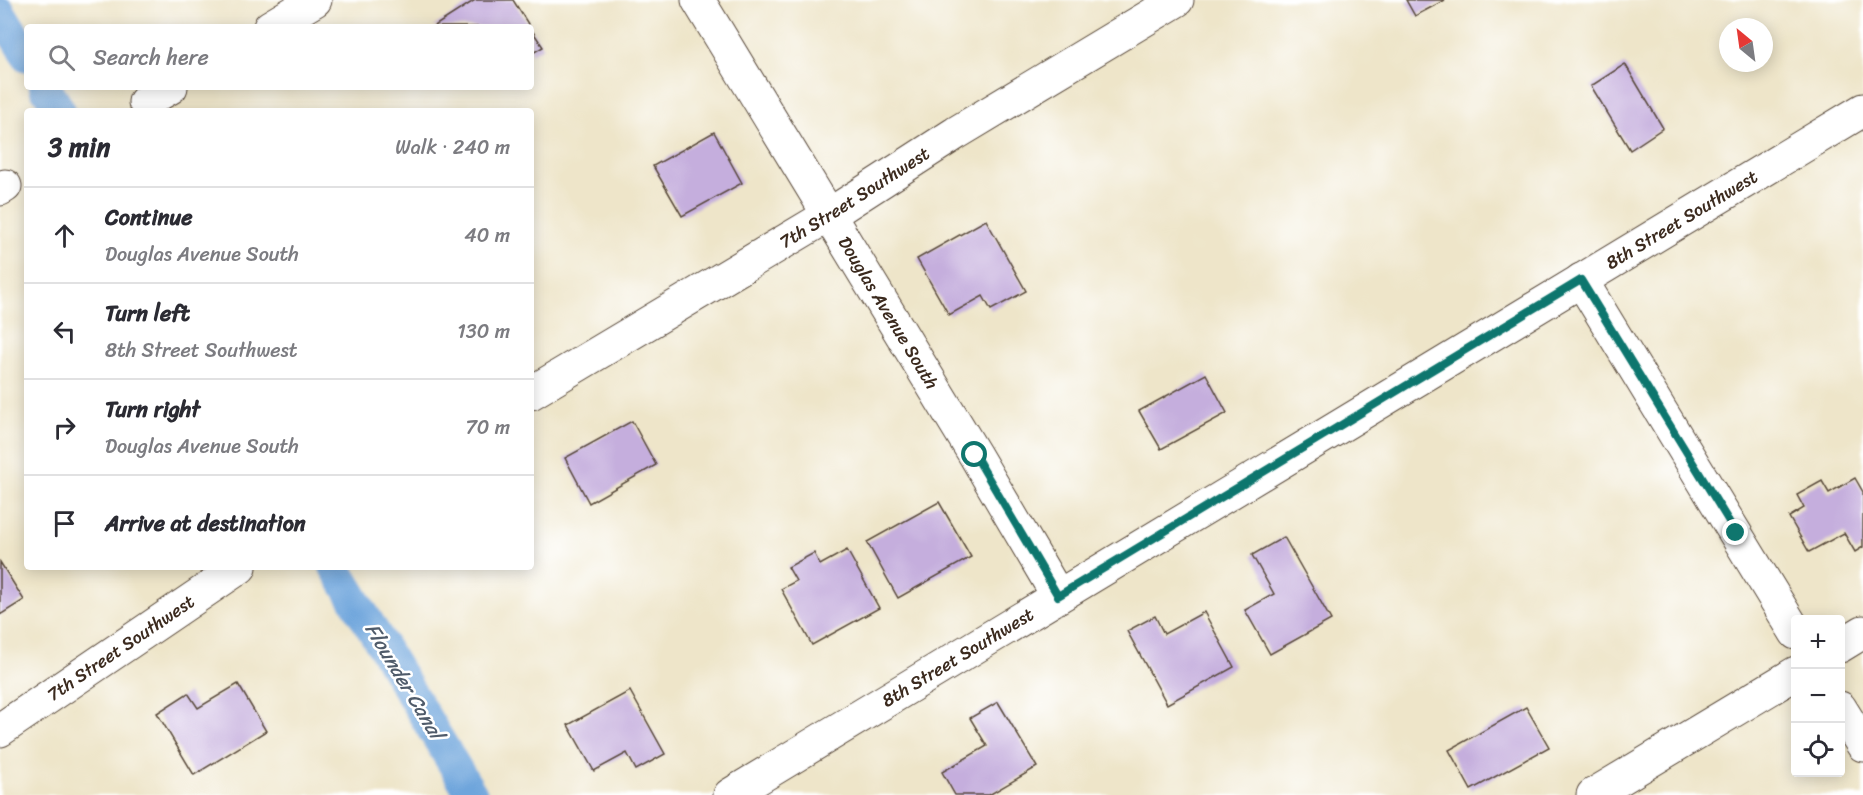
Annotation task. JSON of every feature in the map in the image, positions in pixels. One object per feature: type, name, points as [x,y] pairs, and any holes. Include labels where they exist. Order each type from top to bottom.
[{"type":"street","points":[[275,24],[315,0]]},
{"type":"street","name":"Douglas Avenue South","points":[[698,0],[975,455],[1058,596]]},
{"type":"street","name":"7th Street Southwest","points":[[534,391],[829,215],[956,133],[1177,0]]},
{"type":"street","name":"8th Street Southwest","points":[[730,795],[1863,110]]},
{"type":"street","points":[[1581,280],[1791,625]]},
{"type":"street","name":"7th Street Southwest","points":[[0,730],[236,570]]},
{"type":"street","points":[[1845,643],[1863,632]]},
{"type":"street","points":[[1593,795],[1791,676]]},
{"type":"street","points":[[1845,716],[1863,745]]},
{"type":"building","points":[[475,0],[513,0],[528,24],[438,24]]},
{"type":"building","points":[[1406,0],[1445,0],[1415,16]]},
{"type":"building","points":[[534,34],[543,47],[534,52]]},
{"type":"building","points":[[1625,64],[1663,128],[1630,150],[1591,86]]},
{"type":"building","points":[[714,132],[742,183],[682,216],[653,166]]},
{"type":"building","points":[[986,220],[1026,291],[991,310],[983,296],[949,315],[917,259]]},
{"type":"building","points":[[1206,374],[1227,413],[1161,449],[1139,411]]},
{"type":"building","points":[[632,421],[656,465],[589,503],[565,458]]},
{"type":"building","points":[[1855,478],[1863,492],[1863,547],[1855,552],[1844,533],[1809,552],[1789,517],[1804,508],[1797,495],[1822,481],[1829,493]]},
{"type":"building","points":[[939,502],[971,557],[898,598],[867,542]]},
{"type":"building","points":[[1284,537],[1331,620],[1270,654],[1245,610],[1274,594],[1252,555]]},
{"type":"building","points":[[847,550],[879,608],[812,645],[781,589],[796,581],[788,567],[814,553],[820,565]]},
{"type":"building","points":[[0,562],[24,600],[0,615]]},
{"type":"building","points":[[1204,612],[1234,667],[1167,704],[1127,631],[1155,616],[1164,634]]},
{"type":"building","points":[[238,684],[266,731],[194,775],[157,713],[188,693],[198,708]]},
{"type":"building","points":[[630,691],[665,754],[636,770],[627,753],[594,771],[568,725]]},
{"type":"building","points":[[998,702],[1037,767],[989,795],[955,795],[942,772],[987,746],[970,718]]},
{"type":"building","points":[[1526,707],[1549,747],[1471,790],[1449,750]]},
{"type":"waterway","name":"Flounder Canal","points":[[0,12],[24,51]]},
{"type":"waterway","name":"Flounder Canal","points":[[47,90],[58,108]]},
{"type":"waterway","name":"Flounder Canal","points":[[337,570],[472,795]]},
{"type":"route","points":[[975,455],[1058,596],[1581,280],[1736,533]]}]
